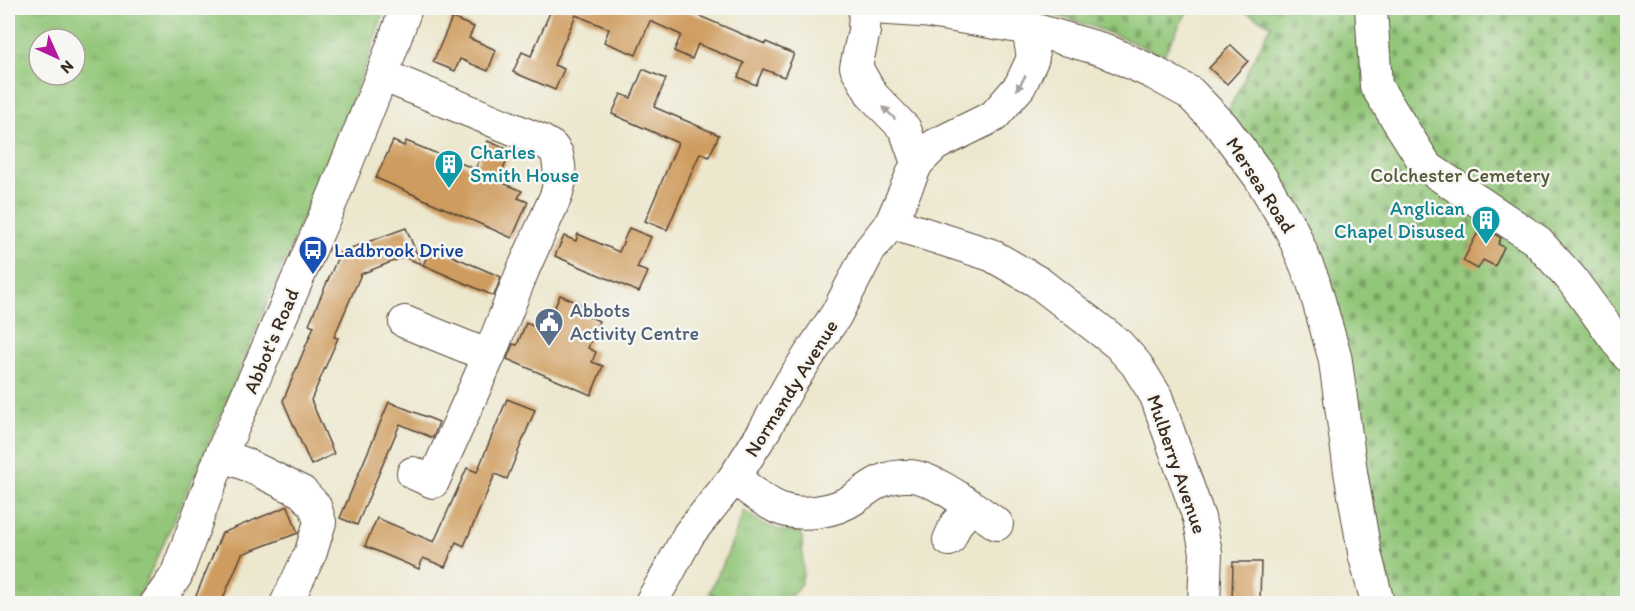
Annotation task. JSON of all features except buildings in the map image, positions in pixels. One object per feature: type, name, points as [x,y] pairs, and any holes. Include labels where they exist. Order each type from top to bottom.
[{"type":"main road","name":"Mersea Road","points":[[881,8],[927,11],[1028,28],[1104,50],[1190,93],[1223,127],[1260,177],[1292,231],[1313,280],[1335,358],[1365,555],[1378,603]]},
{"type":"street","name":"Abbot's Road","points":[[156,603],[177,576],[221,455],[334,195],[406,8]]},
{"type":"street","points":[[865,8],[864,31],[856,67],[872,95],[905,129],[916,163]]},
{"type":"street","points":[[1371,8],[1376,86],[1427,167],[1536,240],[1570,277],[1628,356]]},
{"type":"street","name":"Normandy Avenue","points":[[650,603],[668,575],[688,534],[734,478],[790,384],[836,315],[868,252],[891,223],[916,163],[935,146],[993,116],[1020,86],[1034,58],[1028,28]]},
{"type":"street","points":[[382,75],[540,140],[552,147],[560,165],[560,181],[556,196],[433,482],[413,473]]},
{"type":"street","name":"Mulberry Avenue","points":[[891,223],[991,255],[1019,271],[1038,282],[1110,338],[1136,364],[1156,396],[1199,518],[1206,552],[1204,603]]},
{"type":"street","points":[[405,322],[489,356]]},
{"type":"street","points":[[221,455],[302,492],[315,506],[320,522],[311,552],[285,603]]},
{"type":"street","points":[[734,478],[777,508],[810,513],[831,510],[847,503],[882,479],[910,476],[939,485],[984,515],[956,524],[949,540]]},
{"type":"green space","points":[[8,8],[385,8],[366,66],[211,438],[143,588],[133,603],[8,603]]},
{"type":"green space","points":[[1024,8],[1189,8],[1163,56],[1095,28]]},
{"type":"green space","name":"Colchester Cemetery","points":[[1238,8],[1627,8],[1627,603],[1392,603],[1385,583],[1363,454],[1351,364],[1227,113],[1271,25]]},
{"type":"green space","points":[[744,511],[770,527],[802,533],[803,575],[800,585],[785,603],[729,603],[709,593]]},
{"type":"place","name":"Charles Smith House","points":[[449,190]]},
{"type":"place","name":"Anglican Chapel Disused","points":[[1486,246]]},
{"type":"place","name":"Ladbrook Drive","points":[[313,276]]},
{"type":"place","name":"Abbots Activity Centre","points":[[549,348]]}]
